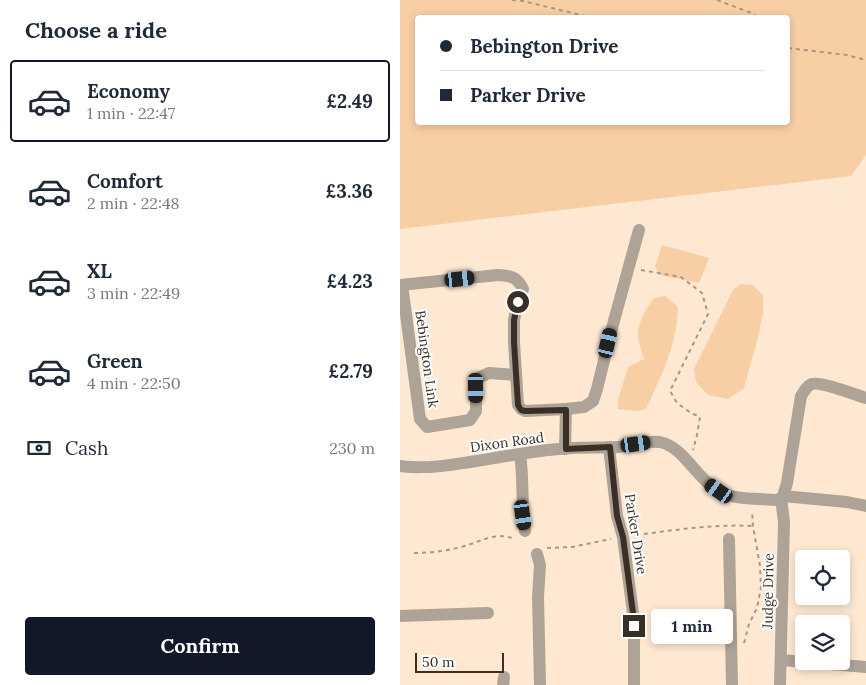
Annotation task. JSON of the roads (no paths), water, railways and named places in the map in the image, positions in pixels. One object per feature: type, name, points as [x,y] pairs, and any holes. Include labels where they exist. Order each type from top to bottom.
[{"type":"street","points":[[401,285],[498,275],[516,279],[524,289],[518,302],[514,320],[518,405],[521,410],[531,412],[584,407],[592,401],[597,389],[639,230]]},
{"type":"street","name":"Bebington Link","points":[[401,285],[420,419],[427,427],[470,420],[476,411],[476,379],[489,373],[516,375]]},
{"type":"street","points":[[782,497],[787,482],[802,396],[806,388],[812,384],[821,384],[866,398]]},
{"type":"street","points":[[566,410],[566,449]]},
{"type":"street","name":"Dixon Road","points":[[400,466],[408,468],[450,465],[520,454],[660,442],[680,453],[707,483],[719,491],[744,499],[778,500],[782,497],[847,502],[866,506]]},
{"type":"street","name":"Parker Drive","points":[[610,447],[617,516],[623,537],[633,613],[634,685]]},
{"type":"street","points":[[520,454],[523,515],[521,535]]},
{"type":"street","name":"Judge Drive","points":[[780,685],[784,522],[782,497]]},
{"type":"street","points":[[729,539],[732,685]]},
{"type":"street","points":[[540,551],[538,607],[540,685]]},
{"type":"street","points":[[400,616],[488,613]]},
{"type":"street","points":[[781,660],[866,666]]}]
